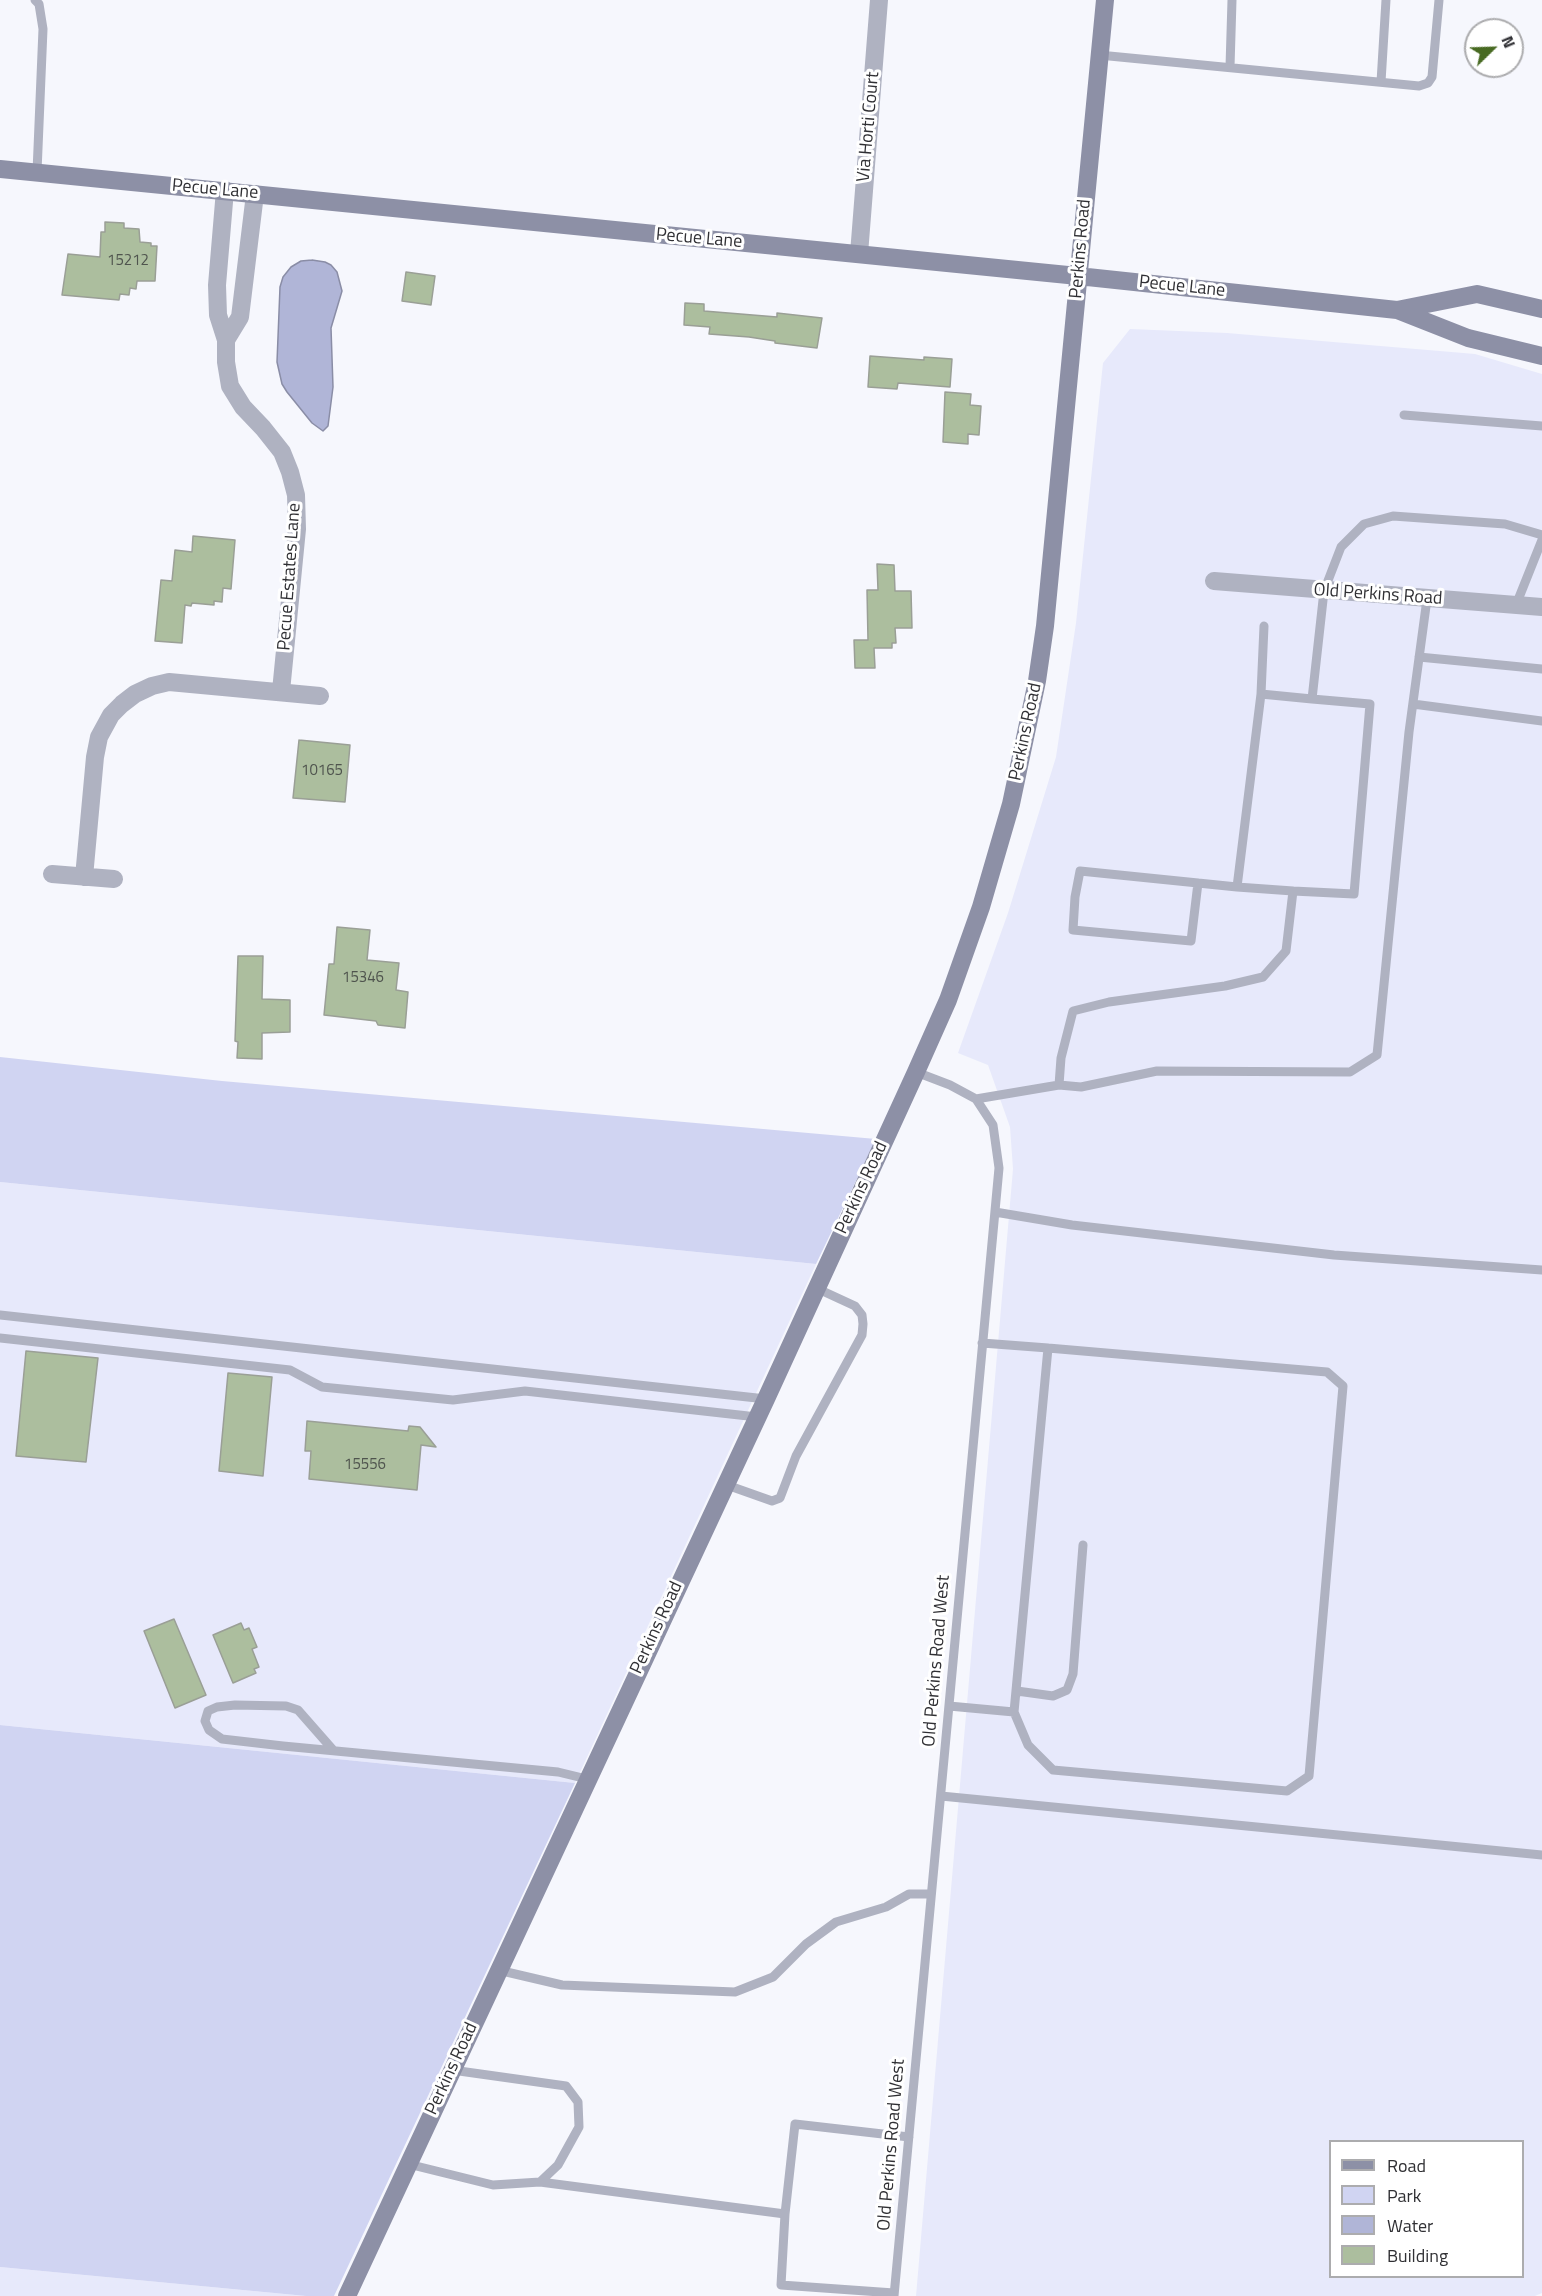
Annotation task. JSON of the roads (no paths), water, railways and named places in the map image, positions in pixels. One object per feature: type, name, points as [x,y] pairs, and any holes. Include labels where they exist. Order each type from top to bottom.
[{"type":"main road","name":"Perkins Road","points":[[347,2296],[724,1484],[766,1399],[916,1072],[948,1000],[981,907],[1011,804],[1037,681],[1052,570],[1105,0]]},
{"type":"main road","name":"Pecue Lane","points":[[0,169],[1397,310],[1468,338],[1542,356]]},
{"type":"main road","name":"Pecue Lane","points":[[1397,310],[1477,294],[1542,309]]},
{"type":"street","name":"Via Horti Court","points":[[859,254],[879,0]]},
{"type":"street","name":"Pecue Estates Lane","points":[[225,190],[217,285],[218,315],[226,340],[226,363],[231,386],[243,407],[282,452],[296,495],[297,529],[281,691]]},
{"type":"street","points":[[226,340],[240,317],[255,194]]},
{"type":"street","name":"Old Perkins Road","points":[[1214,581],[1542,607]]},
{"type":"street","points":[[84,877],[95,757],[99,737],[111,715],[135,694],[152,686],[169,682],[320,696]]},
{"type":"street","points":[[52,874],[114,879]]},
{"type":"lane","points":[[1230,67],[1232,0]]},
{"type":"lane","points":[[1381,82],[1386,0]]},
{"type":"lane","points":[[1099,55],[1419,86],[1428,83],[1432,77],[1440,0]]},
{"type":"lane","points":[[37,2],[43,30],[37,172]]},
{"type":"lane","points":[[1404,415],[1542,426]]},
{"type":"lane","points":[[1312,699],[1324,591],[1341,547],[1364,524],[1393,516],[1505,524],[1542,535]]},
{"type":"lane","points":[[1516,605],[1542,540]]},
{"type":"lane","points":[[976,1099],[1059,1085],[1081,1087],[1157,1071],[1350,1072],[1377,1055],[1413,704],[1427,599]]},
{"type":"lane","points":[[1237,887],[1261,694],[1264,626]]},
{"type":"lane","points":[[1419,657],[1542,669]]},
{"type":"lane","points":[[1198,883],[1191,941],[1073,930],[1075,897],[1080,871],[1198,883],[1237,887],[1354,894],[1370,704],[1261,694]]},
{"type":"lane","points":[[1413,704],[1542,721]]},
{"type":"lane","points":[[1059,1085],[1061,1058],[1073,1011],[1109,1002],[1225,986],[1263,977],[1286,951],[1293,891]]},
{"type":"lane","name":"Old Perkins Road West","points":[[894,2295],[999,1168],[993,1125],[976,1099],[950,1085],[916,1072]]},
{"type":"lane","points":[[994,1212],[1072,1225],[1334,1255],[1542,1270]]},
{"type":"lane","points":[[724,1484],[772,1501],[780,1498],[796,1456],[862,1335],[864,1324],[862,1315],[855,1306],[816,1288]]},
{"type":"lane","points":[[0,1315],[766,1399]]},
{"type":"lane","points":[[0,1338],[290,1370],[322,1387],[453,1400],[525,1391],[757,1417]]},
{"type":"lane","points":[[982,1343],[1048,1348],[1327,1372],[1343,1386],[1309,1776],[1287,1791],[1053,1770],[1028,1744],[1014,1712],[1048,1348]]},
{"type":"lane","points":[[1017,1691],[1053,1696],[1067,1690],[1073,1674],[1083,1545]]},
{"type":"lane","points":[[334,1751],[298,1710],[286,1706],[217,1707],[208,1711],[205,1721],[209,1730],[222,1739],[334,1751],[558,1772],[587,1779]]},
{"type":"lane","points":[[949,1706],[1014,1712]]},
{"type":"lane","points":[[940,1796],[1542,1855]]},
{"type":"lane","points":[[498,1970],[562,1985],[735,1992],[773,1977],[806,1944],[836,1922],[886,1907],[909,1894],[931,1894]]},
{"type":"lane","points":[[452,2070],[566,2086],[578,2102],[579,2127],[558,2165],[540,2182]]},
{"type":"lane","points":[[894,2295],[781,2285],[785,2214],[795,2124],[909,2137]]},
{"type":"lane","points":[[408,2164],[493,2185],[540,2182],[785,2214]]},
{"type":"water","points":[[312,260],[331,265],[337,272],[342,291],[331,328],[333,387],[328,426],[323,431],[312,423],[287,392],[282,384],[277,362],[280,287],[283,277],[291,267],[301,261]]}]
